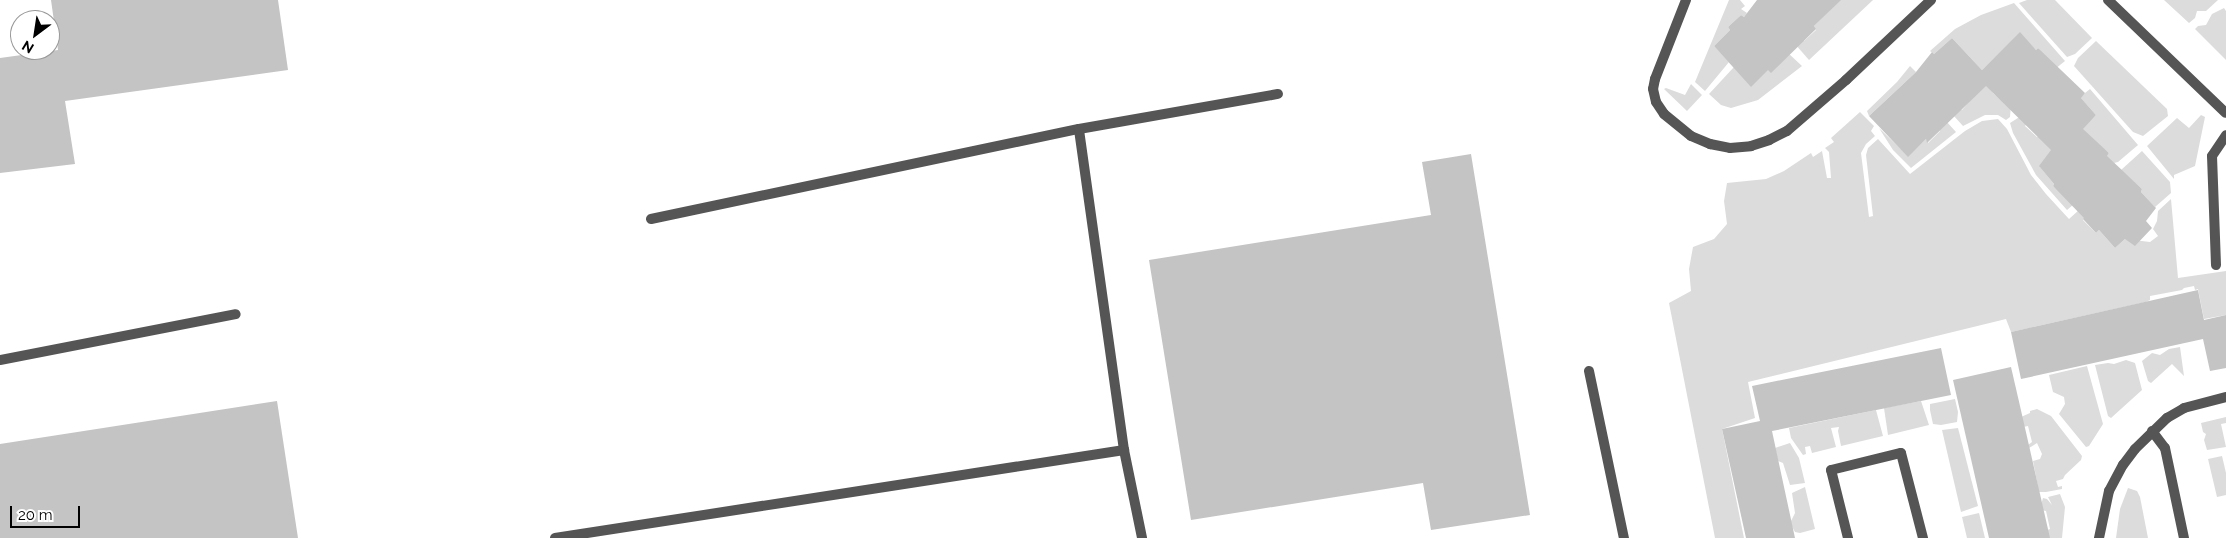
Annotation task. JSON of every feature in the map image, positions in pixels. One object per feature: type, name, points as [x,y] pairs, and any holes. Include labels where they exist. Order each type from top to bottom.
[{"type":"street","points":[[1686,0],[1655,79],[1653,89],[1656,102],[1664,114],[1691,136],[1710,144],[1730,148],[1751,146],[1787,131],[1846,80],[1931,0]]},
{"type":"street","points":[[2108,0],[2226,113]]},
{"type":"street","points":[[650,219],[1079,128],[1278,94]]},
{"type":"street","points":[[1079,128],[1124,450],[1142,538]]},
{"type":"street","points":[[2216,265],[2212,156],[2226,135]]},
{"type":"street","points":[[0,360],[236,314]]},
{"type":"street","points":[[1589,371],[1624,538]]},
{"type":"street","points":[[2100,538],[2110,492],[2124,465],[2152,431],[2167,418],[2184,408],[2226,397]]},
{"type":"street","points":[[2152,431],[2164,448],[2184,538]]},
{"type":"street","points":[[555,538],[1124,450]]},
{"type":"street","points":[[1848,538],[1831,470],[1901,453],[1923,538]]},
{"type":"shaded area","points":[[1729,0],[1740,0],[1745,6],[1741,9],[1747,13],[1744,17],[1741,15],[1728,27],[1730,30],[1714,46],[1729,62],[1705,91],[1695,82]]},
{"type":"shaded area","points":[[1826,0],[1873,0],[1809,60],[1795,44],[1801,39],[1804,41],[1816,30],[1814,26],[1831,9]]},
{"type":"shaded area","points":[[2027,0],[2055,0],[2092,38],[2075,54],[2067,57],[2019,3]]},
{"type":"shaded area","points":[[2164,0],[2218,0],[2206,11],[2197,11],[2195,18],[2189,23]]},
{"type":"shaded area","points":[[2014,3],[2065,61],[2055,69],[2038,48],[2036,50],[2019,34],[1982,70],[1952,38],[1934,54],[1930,51],[1955,29],[1981,15]]},
{"type":"shaded area","points":[[2224,8],[2226,11],[2226,60],[2195,29],[2198,26],[2206,25],[2212,14]]},
{"type":"shaded area","points":[[2096,41],[2167,109],[2168,116],[2143,136],[2133,132],[2074,66],[2078,58]]},
{"type":"shaded area","points":[[1787,52],[1802,66],[1758,100],[1731,108],[1721,105],[1709,94],[1734,67],[1768,70]]},
{"type":"shaded area","points":[[1910,66],[1916,72],[1869,116],[1867,111],[1897,82]]},
{"type":"shaded area","points":[[1987,81],[1993,93],[2005,104],[2011,104],[2010,117],[2006,120],[1998,115],[1985,115],[1963,126],[1953,115],[1959,108],[1962,110]]},
{"type":"shaded area","points":[[1691,84],[1702,95],[1687,111],[1664,89],[1666,88],[1685,95]]},
{"type":"shaded area","points":[[2090,89],[2138,145],[2118,162],[2114,163],[2106,157],[2109,153],[2081,129],[2096,115],[2080,97]]},
{"type":"shaded area","points":[[1860,112],[1874,126],[1871,131],[1875,136],[1866,144],[1861,153],[1869,217],[1873,216],[1866,155],[1868,148],[1878,139],[1910,174],[1965,131],[1982,121],[1998,119],[2007,129],[2031,175],[2046,194],[2069,219],[2079,210],[2085,217],[2083,220],[2096,233],[2099,230],[2115,248],[2125,239],[2150,242],[2158,236],[2153,229],[2157,221],[2158,211],[2171,199],[2178,278],[2226,271],[2226,315],[2204,319],[2198,289],[2195,290],[2194,286],[2150,296],[2150,300],[2146,302],[2011,332],[2006,319],[1748,382],[1755,418],[1722,429],[1744,538],[1715,538],[1669,303],[1691,291],[1689,269],[1693,247],[1714,239],[1727,224],[1724,201],[1727,183],[1766,179],[1784,171],[1811,153],[1813,157],[1822,151],[1827,178],[1831,178],[1829,152],[1825,148],[1834,142],[1831,138]]},
{"type":"shaded area","points":[[2201,115],[2205,117],[2195,166],[2174,175],[2174,179],[2147,146],[2177,118],[2189,128]]},
{"type":"shaded area","points":[[2021,116],[2028,122],[2025,126],[2037,137],[2040,135],[2055,151],[2040,167],[2054,184],[2053,186],[2074,204],[2067,210],[2036,175],[2013,133],[2010,123]]},
{"type":"shaded area","points":[[1946,121],[1956,132],[1911,168],[1893,150],[1879,128],[1908,156],[1926,139],[1928,143],[1940,131],[1939,128]]},
{"type":"shaded area","points":[[2142,151],[2170,182],[2171,193],[2155,207],[2141,192],[2142,189],[2121,170]]},
{"type":"shaded area","points":[[2180,347],[2184,376],[2172,364],[2151,383],[2148,381],[2142,361],[2152,353],[2160,355],[2169,349]]},
{"type":"shaded area","points":[[2126,360],[2135,363],[2142,390],[2111,418],[2108,416],[2095,365],[2114,364]]},
{"type":"shaded area","points":[[2087,366],[2103,424],[2089,446],[2086,447],[2059,414],[2065,404],[2064,397],[2053,392],[2049,375]]},
{"type":"shaded area","points":[[1955,399],[1958,412],[1957,422],[1941,425],[1933,424],[1930,404]]},
{"type":"shaded area","points":[[1921,401],[1929,425],[1888,435],[1884,408]]},
{"type":"shaded area","points":[[2037,409],[2051,416],[2082,456],[2081,460],[2063,479],[2056,481],[2058,487],[2062,486],[2062,489],[2039,492],[2033,461],[2040,459],[2042,454],[2037,443],[2029,448],[2028,445],[2032,442],[2028,426],[2023,427],[2021,417]]},
{"type":"shaded area","points":[[1876,410],[1883,436],[1841,446],[1839,427],[1831,428],[1836,447],[1812,453],[1810,446],[1805,447],[1806,454],[1803,455],[1791,438],[1789,428]]},
{"type":"shaded area","points":[[2226,417],[2226,423],[2221,424],[2226,447],[2207,450],[2204,440],[2206,434],[2203,432],[2201,423]]},
{"type":"shaded area","points":[[1958,428],[1978,506],[1961,512],[1942,430]]},
{"type":"shaded area","points":[[1790,443],[1799,458],[1805,483],[1790,485],[1783,463],[1778,461],[1775,448]]},
{"type":"shaded area","points":[[2222,456],[2226,473],[2226,495],[2217,497],[2208,459]]},
{"type":"shaded area","points":[[1805,487],[1815,529],[1800,533],[1795,532],[1790,523],[1795,513],[1792,493]]},
{"type":"shaded area","points":[[2128,488],[2137,491],[2140,497],[2148,538],[2116,538],[2120,509]]},
{"type":"shaded area","points":[[2060,494],[2065,507],[2062,538],[2047,538],[2045,531],[2050,529],[2046,511],[2041,510],[2043,498],[2047,499],[2052,505],[2048,497]]},
{"type":"shaded area","points":[[1979,513],[1985,538],[1967,538],[1962,517]]},
{"type":"building","points":[[51,0],[278,0],[288,70],[65,101],[75,164],[0,173],[0,58],[10,57],[10,60],[60,60],[60,10],[52,10]]},
{"type":"building","points":[[1757,0],[1841,0],[1814,26],[1816,29],[1771,73],[1768,70],[1751,87],[1714,46],[1730,30],[1728,27],[1741,15],[1744,17]]},
{"type":"building","points":[[2020,32],[2036,50],[2038,48],[2085,93],[2081,98],[2096,115],[2083,129],[2109,153],[2107,156],[2142,189],[2141,192],[2156,208],[2146,221],[2152,228],[2135,246],[2125,239],[2115,248],[2099,230],[2096,233],[2053,186],[2054,184],[2039,166],[2051,150],[1986,86],[1927,143],[1926,139],[1908,157],[1869,116],[1916,72],[1932,52],[1934,54],[1952,38],[1982,70]]},
{"type":"building","points":[[1471,154],[1530,515],[1431,530],[1423,483],[1191,520],[1149,260],[1431,215],[1422,162]]},
{"type":"building","points":[[2198,290],[2204,320],[2226,315],[2226,368],[2210,371],[2203,339],[2021,379],[2011,332]]},
{"type":"building","points":[[1941,348],[1951,395],[1772,431],[1795,538],[1746,538],[1722,429],[1760,421],[1752,386]]},
{"type":"building","points":[[2011,367],[2050,538],[1989,538],[1953,380]]},
{"type":"building","points":[[277,401],[298,538],[0,538],[0,444]]}]
